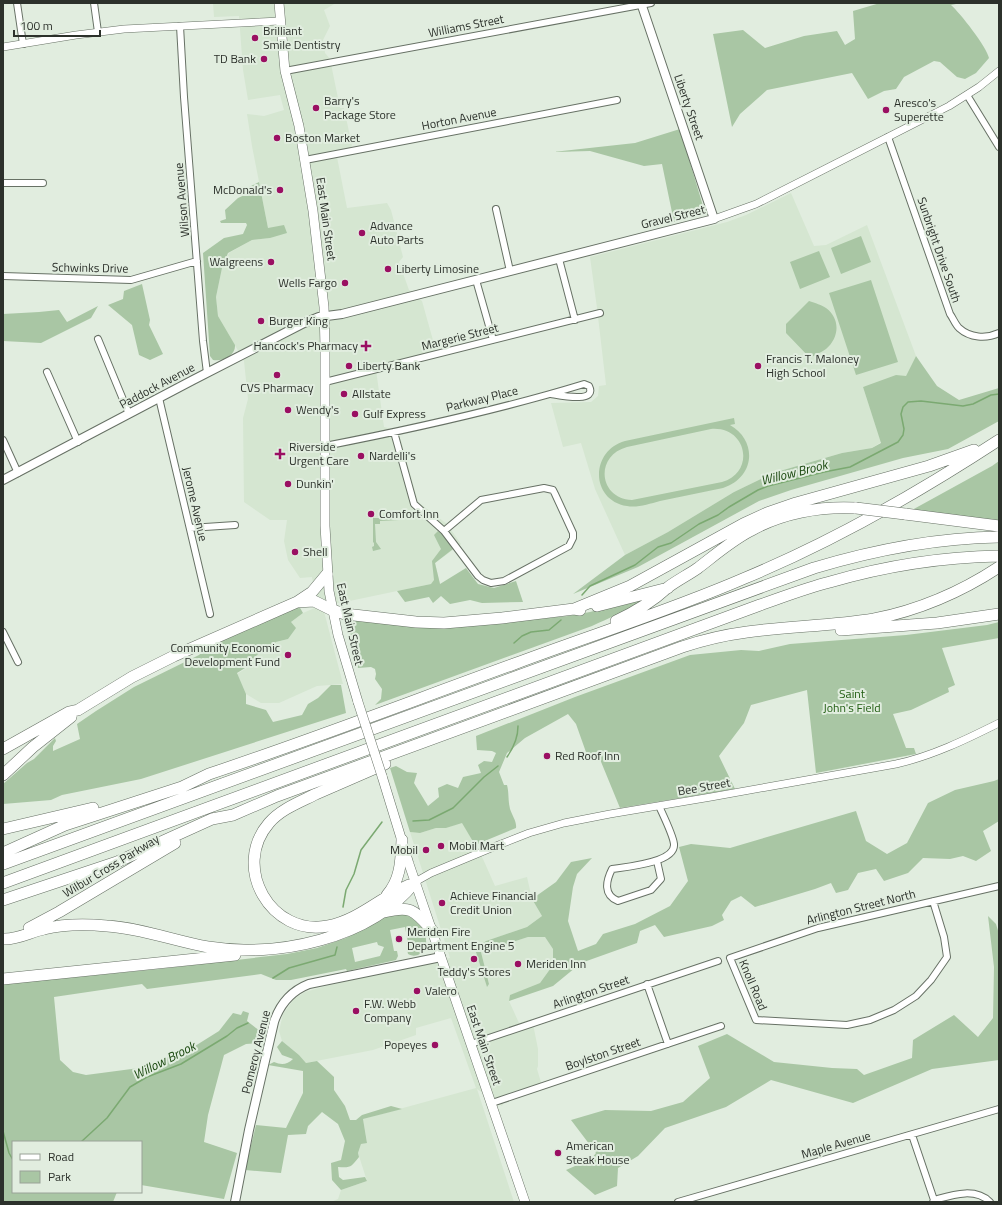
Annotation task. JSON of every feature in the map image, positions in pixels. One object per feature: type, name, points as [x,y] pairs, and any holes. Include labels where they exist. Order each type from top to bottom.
[{"type":"highway","points":[[297,602],[314,601],[332,610],[361,616],[416,622],[444,623],[516,617],[574,609],[639,582],[743,524],[767,513],[796,503],[944,462],[967,453],[999,436]]},
{"type":"highway","points":[[3,829],[100,806],[209,774],[702,596],[799,554],[849,530],[892,506],[999,440]]},
{"type":"highway","points":[[569,644],[581,636],[632,613],[660,595],[739,537],[764,524],[806,511],[834,508],[856,508],[999,526]]},
{"type":"highway","points":[[3,864],[814,568],[861,555],[907,546],[947,540],[999,537]]},
{"type":"highway","points":[[3,883],[814,587],[857,574],[905,564],[947,559],[999,556]]},
{"type":"highway","points":[[3,900],[117,862],[212,820],[233,815],[277,796],[682,647],[711,638],[747,632],[850,622],[893,614],[919,607],[946,596],[969,585],[995,569]]},
{"type":"highway","points":[[3,749],[70,712],[78,710],[132,678],[174,656],[297,602],[312,592],[327,574]]},
{"type":"highway","points":[[574,609],[581,610],[599,606],[668,588]]},
{"type":"highway","points":[[747,632],[767,634],[839,630],[944,622],[999,614]]},
{"type":"highway","points":[[3,774],[33,747],[73,716],[78,710]]},
{"type":"highway","points":[[414,746],[399,758],[321,792],[282,812],[273,819],[264,830],[259,839],[254,861],[258,886],[276,911],[284,917],[297,923],[315,927],[334,924],[356,916],[402,888],[415,882]]},
{"type":"highway","points":[[3,853],[65,825],[182,787],[209,774]]},
{"type":"highway","name":"Wilbur Cross Parkway","points":[[3,939],[53,915],[165,849],[233,815]]},
{"type":"highway","points":[[383,900],[392,889],[398,877],[402,840]]},
{"type":"highway","points":[[3,979],[253,953],[299,945],[320,940],[350,929],[376,915],[406,894],[415,882]]},
{"type":"highway","points":[[376,915],[397,909],[408,909],[417,914],[432,930]]},
{"type":"highway","points":[[3,939],[14,938],[58,926],[98,925],[133,929],[208,947],[264,950]]},
{"type":"main road","name":"East Main Street","points":[[278,3],[285,72],[305,160],[317,238],[325,317],[325,526],[327,574],[332,610],[358,702],[415,882],[492,1103],[524,1202]]},
{"type":"main road","name":"Liberty Street","points":[[641,4],[714,219]]},
{"type":"main road","name":"Gravel Street","points":[[325,317],[340,315],[714,219]]},
{"type":"main road","name":"Paddock Avenue","points":[[3,480],[78,442],[207,372],[311,320],[325,317]]},
{"type":"main road","name":"Pomeroy Avenue","points":[[235,1202],[249,1130],[274,1022],[285,1001],[295,990],[309,984],[441,957]]},
{"type":"street","points":[[17,3],[23,44]]},
{"type":"street","points":[[94,3],[98,32]]},
{"type":"street","name":"Williams Street","points":[[285,72],[651,3]]},
{"type":"street","points":[[3,47],[124,29],[280,21]]},
{"type":"street","name":"Wilson Avenue","points":[[180,26],[204,354],[207,372]]},
{"type":"street","name":"Gravel Street","points":[[714,219],[756,204],[950,106],[999,71]]},
{"type":"street","points":[[967,95],[999,147]]},
{"type":"street","name":"Horton Avenue","points":[[305,160],[617,100]]},
{"type":"street","name":"Sunbright Drive South","points":[[888,137],[950,314],[959,328],[973,336],[988,337],[999,333]]},
{"type":"street","points":[[3,183],[43,184]]},
{"type":"street","points":[[496,209],[510,271]]},
{"type":"street","points":[[559,259],[575,320]]},
{"type":"street","name":"Schwinks Drive","points":[[3,276],[131,280],[197,261]]},
{"type":"street","points":[[476,280],[494,340]]},
{"type":"street","name":"Margerie Street","points":[[325,382],[600,314]]},
{"type":"street","points":[[98,339],[129,414]]},
{"type":"street","points":[[47,372],[78,442]]},
{"type":"street","name":"Parkway Place","points":[[325,446],[394,432],[551,394],[584,384],[589,386],[591,389],[590,393],[586,396],[573,397],[551,394]]},
{"type":"street","name":"Jerome Avenue","points":[[159,398],[210,614]]},
{"type":"street","points":[[394,432],[414,504],[444,531],[478,576],[484,580],[491,582],[504,581],[569,546],[573,538],[573,533],[555,494],[553,490],[548,488],[481,500],[444,531]]},
{"type":"street","points":[[3,440],[18,473]]},
{"type":"street","points":[[190,528],[235,525]]},
{"type":"street","points":[[3,632],[18,662]]},
{"type":"street","name":"Bee Street","points":[[415,882],[443,868],[496,846],[541,830],[582,819],[907,762],[948,748],[999,723]]},
{"type":"street","points":[[657,861],[661,879],[652,890],[618,901],[613,899],[607,889],[606,880],[612,869],[657,861],[672,851],[674,845],[659,806]]},
{"type":"street","name":"Arlington Street North","points":[[730,958],[818,928],[999,886]]},
{"type":"street","name":"Knoll Road","points":[[730,958],[756,1020],[847,1025],[870,1020],[894,1010],[916,996],[931,980],[947,957],[944,937],[933,901]]},
{"type":"street","name":"Arlington Street","points":[[471,1044],[718,961]]},
{"type":"street","points":[[647,984],[668,1044]]},
{"type":"street","name":"Boylston Street","points":[[492,1103],[721,1026]]},
{"type":"street","name":"Maple Avenue","points":[[678,1202],[999,1109]]},
{"type":"street","points":[[912,1135],[934,1201],[954,1195],[972,1193],[984,1196],[990,1202]]},
{"type":"shaded area","points":[[213,3],[336,3],[324,10],[330,26],[323,40],[325,53],[330,59],[340,108],[344,108],[352,146],[337,157],[347,208],[387,203],[391,210],[403,257],[399,262],[409,290],[422,301],[436,351],[376,370],[384,427],[392,429],[400,437],[418,502],[447,524],[461,544],[435,563],[440,584],[431,584],[340,603],[321,600],[343,684],[317,686],[279,703],[261,703],[246,694],[237,674],[250,666],[251,661],[266,645],[288,639],[291,622],[303,613],[317,607],[312,577],[300,578],[288,560],[284,541],[287,520],[270,520],[244,502],[243,418],[248,399],[244,361],[218,316],[216,297],[222,268],[229,253],[252,240],[270,238],[247,114],[264,116],[284,110],[280,95],[248,100],[243,70],[239,16],[214,17]]},
{"type":"shaded area","name":"Francis T. Maloney High School","points":[[791,193],[814,246],[826,245],[867,225],[916,356],[906,376],[863,387],[881,442],[872,448],[842,453],[773,473],[734,492],[668,532],[625,555],[595,489],[581,443],[563,447],[551,403],[591,402],[598,396],[599,386],[606,385],[590,257],[727,222],[746,215]]},
{"type":"shaded area","points":[[462,822],[483,859],[495,886],[527,877],[532,899],[542,916],[527,927],[486,941],[475,949],[487,986],[489,984],[481,952],[528,937],[545,937],[553,949],[553,965],[540,983],[511,995],[509,1001],[519,1023],[532,1019],[538,1049],[537,1069],[543,1089],[504,1102],[502,1106],[477,1089],[514,1202],[331,1202],[338,1199],[341,1190],[367,1181],[358,1153],[361,1144],[367,1142],[363,1119],[476,1088],[451,1018],[416,1028],[416,1035],[373,1050],[306,1063],[282,1041],[279,1031],[283,1014],[294,999],[305,992],[450,958],[410,832],[420,833],[436,828],[446,828]]},
{"type":"green space","points":[[880,3],[961,3],[951,5],[966,22],[983,46],[989,58],[976,73],[965,79],[957,77],[940,62],[934,61],[904,77],[896,89],[884,91],[868,99],[852,73],[767,90],[740,114],[732,127],[713,34],[743,30],[765,48],[804,36],[837,31],[845,45],[855,39],[853,11]]},
{"type":"green space","points":[[680,129],[703,206],[695,216],[674,222],[662,164],[644,166],[590,151],[553,152],[635,143]]},
{"type":"green space","points":[[259,182],[268,228],[284,225],[287,233],[270,238],[252,240],[228,253],[222,268],[216,297],[218,316],[235,345],[235,349],[231,355],[225,359],[213,360],[210,356],[203,253],[224,238],[243,234],[247,225],[246,223],[221,223],[220,221],[226,219],[225,210],[238,198],[251,192],[249,187]]},
{"type":"green space","points":[[861,236],[871,262],[841,274],[831,248]]},
{"type":"green space","points":[[819,251],[830,277],[800,289],[790,262]]},
{"type":"green space","points":[[871,280],[898,362],[856,375],[829,293]]},
{"type":"green space","points":[[142,284],[150,320],[149,325],[163,354],[150,360],[139,355],[132,325],[108,305],[123,299],[124,291]]},
{"type":"green space","points":[[809,301],[826,308],[831,312],[836,323],[836,334],[834,340],[824,350],[810,358],[786,333],[786,324]]},
{"type":"green space","points":[[98,306],[91,318],[41,343],[3,341],[3,314],[59,310],[67,322]]},
{"type":"green space","points":[[916,356],[937,386],[959,400],[999,388],[999,421],[948,449],[903,458],[791,490],[759,501],[638,567],[573,594],[625,555],[668,532],[734,492],[773,473],[842,453],[872,448],[881,443],[863,387],[896,375],[906,376]]},
{"type":"green space","points":[[734,418],[735,424],[730,425],[739,432],[745,440],[749,449],[749,459],[747,468],[742,476],[734,483],[723,488],[643,505],[627,506],[615,502],[606,495],[601,485],[599,475],[600,464],[605,455],[614,446],[625,441]],"holes":[[[711,429],[723,430],[733,435],[739,442],[743,451],[743,460],[740,469],[733,477],[722,482],[632,500],[621,498],[613,493],[607,485],[605,467],[609,459],[616,452],[627,447]]]},
{"type":"green space","points":[[999,461],[999,521],[912,510],[992,466]]},
{"type":"green space","points":[[392,513],[399,513],[399,520],[380,521],[380,524],[375,524],[376,542],[381,549],[373,551],[373,518],[379,518],[379,515],[392,515]]},
{"type":"green space","points":[[438,531],[453,549],[435,563],[440,584],[466,568],[478,584],[494,588],[516,581],[523,602],[482,603],[470,600],[450,604],[441,596],[433,603],[429,597],[405,602],[397,591],[431,584],[434,580],[432,561],[441,549],[434,535]]},
{"type":"green space","points":[[640,599],[642,601],[636,605],[592,626],[375,705],[381,699],[382,689],[375,679],[375,669],[371,667],[358,668],[345,619],[505,622],[568,616]]},
{"type":"green space","points":[[299,606],[303,613],[291,622],[296,628],[288,639],[276,642],[272,650],[266,646],[251,661],[250,665],[237,673],[246,694],[246,704],[266,710],[273,722],[302,715],[308,704],[318,698],[331,685],[341,685],[346,713],[141,779],[62,795],[51,800],[3,804],[3,784],[27,763],[34,759],[55,738],[56,741],[53,746],[53,751],[80,739],[77,724],[134,687],[199,655],[214,640]]},
{"type":"green space","name":"Saint John's Field","points":[[999,622],[999,638],[942,648],[955,685],[948,688],[949,692],[911,710],[893,714],[906,748],[914,748],[916,754],[816,773],[807,690],[751,705],[744,723],[719,756],[735,789],[620,808],[597,752],[587,755],[576,724],[568,714],[525,738],[507,753],[499,772],[504,785],[507,785],[510,809],[516,828],[475,845],[462,823],[420,833],[410,832],[390,768],[396,766],[407,772],[417,773],[414,783],[428,806],[439,797],[438,788],[447,784],[458,788],[463,777],[481,773],[478,765],[484,761],[492,762],[496,753],[492,751],[477,750],[476,736],[575,697],[690,655],[741,650],[759,651],[790,644],[906,635],[987,625]]},
{"type":"green space","points":[[999,779],[999,821],[983,831],[991,851],[976,861],[963,856],[950,859],[923,858],[908,873],[884,881],[876,869],[858,873],[848,890],[836,893],[831,883],[755,907],[741,896],[731,901],[722,915],[724,920],[712,926],[664,937],[655,925],[640,931],[637,943],[581,963],[553,986],[509,1001],[510,995],[540,983],[553,965],[553,949],[545,937],[528,937],[481,952],[489,984],[487,987],[475,949],[486,941],[527,927],[542,916],[532,899],[556,882],[571,862],[592,858],[577,874],[573,887],[568,921],[578,951],[596,944],[603,934],[635,924],[670,906],[688,881],[679,847],[691,844],[730,848],[856,811],[866,841],[887,854],[907,843],[928,803],[955,790]]},
{"type":"green space","points":[[406,911],[418,920],[425,934],[426,944],[425,948],[418,955],[415,956],[408,954],[407,949],[409,948],[405,927],[390,930],[394,951],[397,951],[398,956],[396,960],[347,971],[346,969],[291,980],[276,980],[261,974],[147,989],[142,984],[54,997],[60,1060],[73,1072],[86,1075],[162,1065],[161,1060],[195,1046],[219,1031],[233,1013],[241,1015],[243,1011],[249,1013],[247,1021],[260,1031],[260,1043],[246,1044],[224,1055],[208,1115],[204,1142],[237,1153],[224,1199],[142,1185],[142,1141],[12,1141],[12,1193],[117,1193],[113,1202],[3,1202],[3,984],[159,969],[287,954],[317,948],[346,938],[388,915]],"holes":[[[377,942],[378,945],[384,947],[380,956],[355,962],[352,948]]]},
{"type":"green space","points":[[988,916],[996,924],[999,934],[999,1060],[932,1069],[853,1103],[771,1080],[726,1107],[665,1128],[638,1156],[618,1168],[617,1186],[595,1195],[566,1170],[591,1159],[596,1153],[571,1120],[605,1110],[651,1111],[683,1102],[710,1078],[698,1046],[727,1034],[774,1062],[857,1069],[864,1075],[912,1058],[913,1040],[954,1015],[978,1037],[993,1018],[994,967]]},
{"type":"green space","points":[[282,1041],[306,1063],[317,1061],[334,1077],[334,1090],[345,1106],[350,1120],[356,1120],[362,1115],[391,1106],[402,1109],[363,1119],[367,1143],[361,1144],[358,1153],[359,1157],[352,1165],[348,1167],[338,1167],[339,1177],[343,1180],[365,1177],[367,1181],[341,1190],[332,1180],[331,1163],[341,1160],[345,1141],[338,1124],[322,1112],[308,1126],[306,1134],[288,1135],[281,1173],[245,1170],[256,1125],[286,1128],[303,1093],[303,1071],[268,1065],[274,1062],[282,1064],[293,1059],[282,1055],[277,1047]]},
{"type":"waterway","name":"Willow Brook","points":[[582,595],[590,586],[635,565],[658,547],[671,543],[699,524],[718,515],[758,490],[768,486],[850,467],[898,442],[903,435],[904,429],[901,414],[903,407],[908,402],[921,401],[963,406],[973,404],[991,395],[999,394]]},
{"type":"waterway","name":"Willow Brook","points":[[514,643],[522,636],[531,632],[549,630],[561,620]]},
{"type":"waterway","name":"Willow Brook","points":[[507,757],[515,742],[518,726]]},
{"type":"waterway","name":"Willow Brook","points":[[413,821],[429,820],[453,808],[484,777],[498,766]]},
{"type":"waterway","name":"Willow Brook","points":[[343,907],[346,890],[354,874],[361,850],[382,822]]},
{"type":"waterway","name":"Willow Brook","points":[[273,978],[289,968],[335,955],[337,947]]},
{"type":"waterway","name":"Willow Brook","points":[[82,1141],[107,1118],[130,1087],[147,1077],[181,1064],[227,1036],[237,1028],[248,1023]]},
{"type":"waterway","name":"Willow Brook","points":[[3,1131],[9,1153],[12,1158]]},
{"type":"place","name":"Brilliant Smile Dentistry","points":[[255,38]]},
{"type":"place","name":"TD Bank","points":[[264,59]]},
{"type":"place","name":"Barry's Package Store","points":[[316,108]]},
{"type":"place","name":"Aresco's Superette","points":[[886,110]]},
{"type":"place","name":"Boston Market","points":[[277,138]]},
{"type":"place","name":"McDonald's","points":[[280,190]]},
{"type":"place","name":"Advance Auto Parts","points":[[362,233]]},
{"type":"place","name":"Walgreens","points":[[271,262]]},
{"type":"place","name":"Liberty Limosine","points":[[388,269]]},
{"type":"place","name":"Wells Fargo","points":[[345,283]]},
{"type":"place","name":"Burger King","points":[[261,321]]},
{"type":"place","name":"Hancock's Pharmacy","points":[[366,346]]},
{"type":"place","name":"Liberty Bank","points":[[349,366]]},
{"type":"place","name":"Francis T. Maloney High School","points":[[758,366]]},
{"type":"place","name":"CVS Pharmacy","points":[[277,375]]},
{"type":"place","name":"Allstate","points":[[344,394]]},
{"type":"place","name":"Wendy's","points":[[288,410]]},
{"type":"place","name":"Gulf Express","points":[[355,414]]},
{"type":"place","name":"Riverside Urgent Care","points":[[280,454]]},
{"type":"place","name":"Nardelli's","points":[[361,456]]},
{"type":"place","name":"Dunkin'","points":[[288,484]]},
{"type":"place","name":"Comfort Inn","points":[[371,514]]},
{"type":"place","name":"Shell","points":[[295,552]]},
{"type":"place","name":"Community Economic Development Fund","points":[[288,655]]},
{"type":"place","name":"Red Roof Inn","points":[[547,756]]},
{"type":"place","name":"Mobil Mart","points":[[441,846]]},
{"type":"place","name":"Mobil","points":[[426,850]]},
{"type":"place","name":"Achieve Financial Credit Union","points":[[442,903]]},
{"type":"place","name":"Meriden Fire Department Engine 5","points":[[399,939]]},
{"type":"place","name":"Teddy's Stores","points":[[474,959]]},
{"type":"place","name":"Meriden Inn","points":[[518,964]]},
{"type":"place","name":"Valero","points":[[417,991]]},
{"type":"place","name":"F.W. Webb Company","points":[[356,1011]]},
{"type":"place","name":"Popeyes","points":[[435,1045]]},
{"type":"place","name":"American Steak House","points":[[558,1153]]}]
